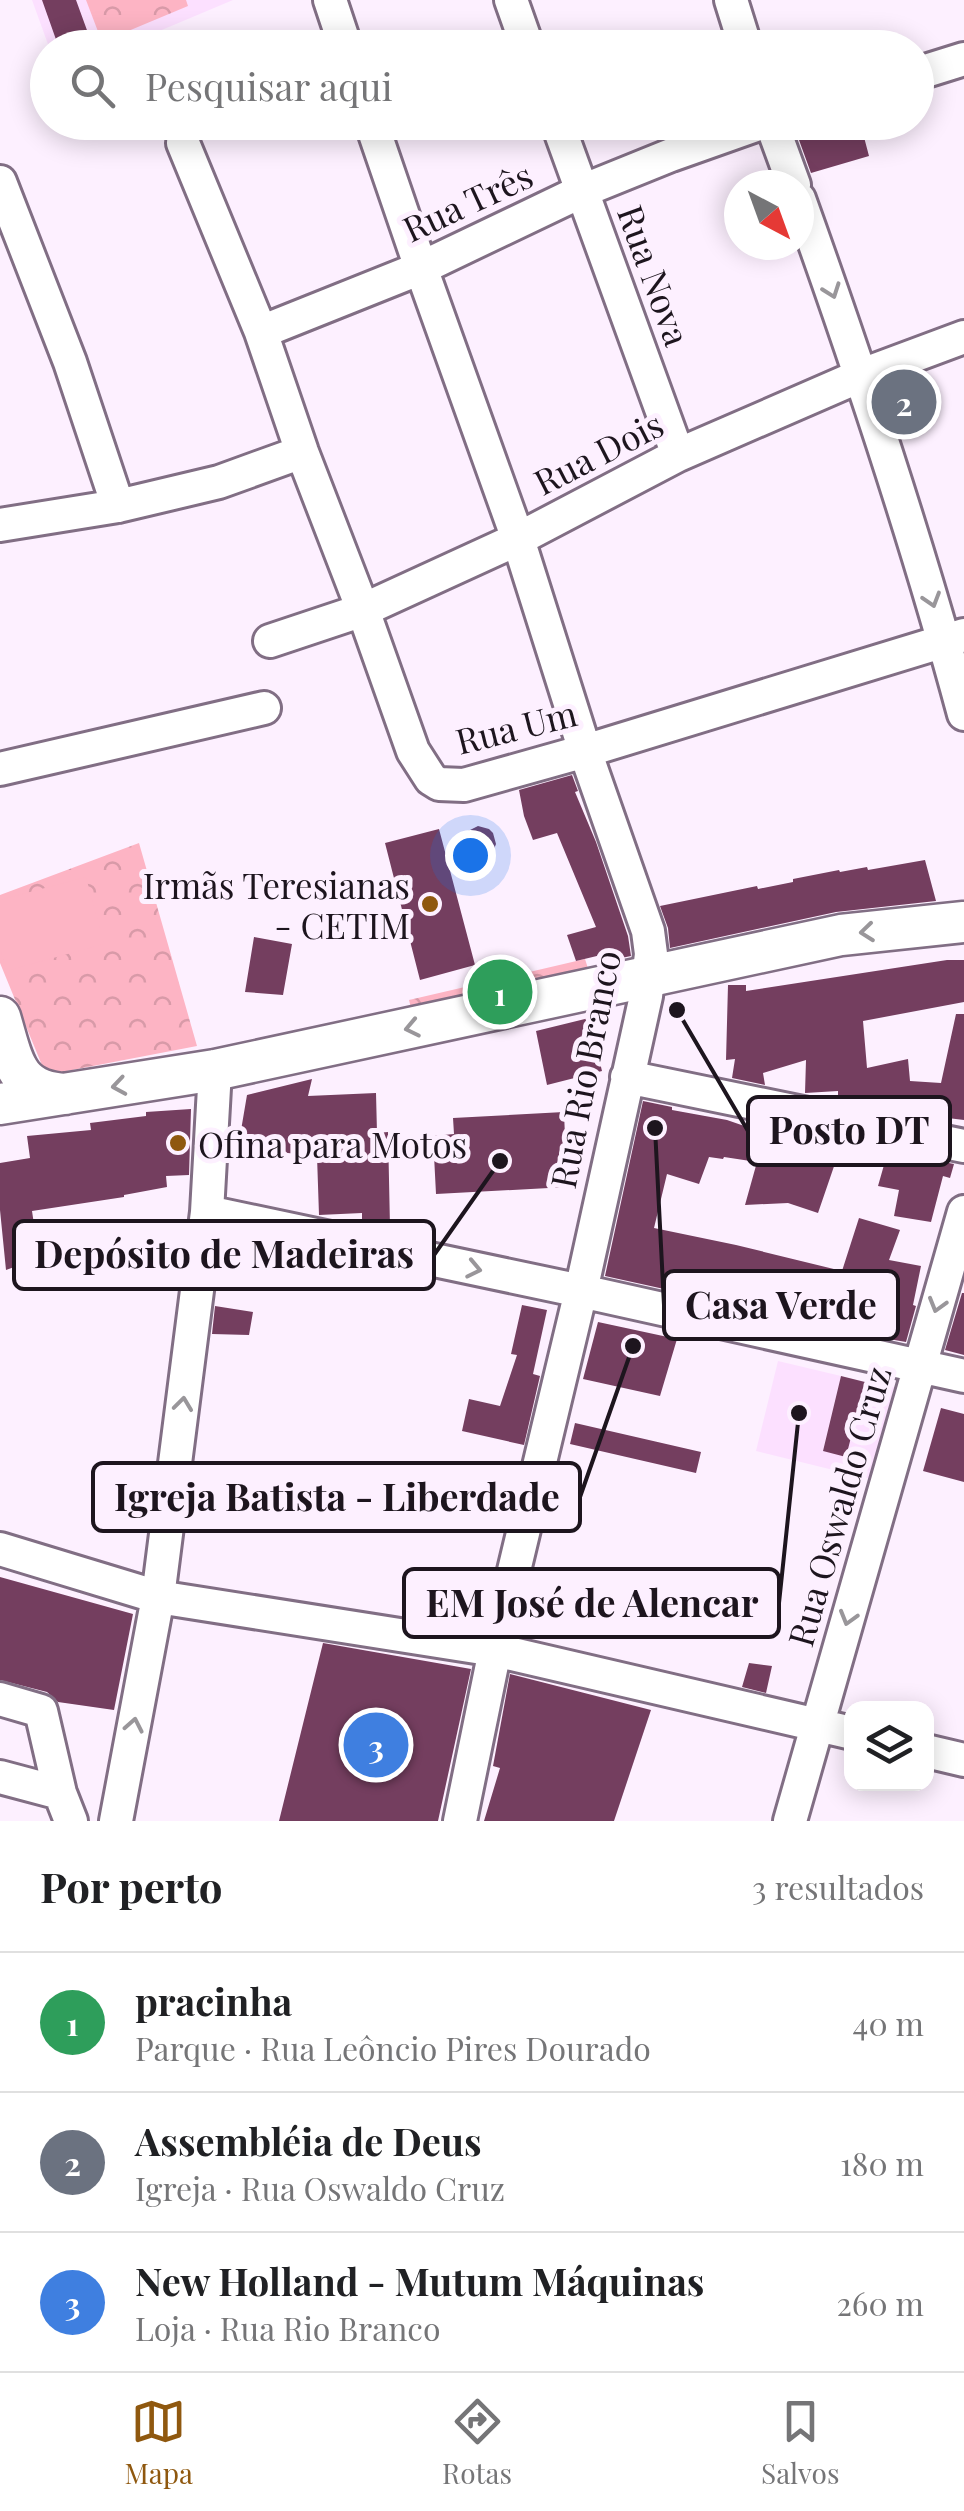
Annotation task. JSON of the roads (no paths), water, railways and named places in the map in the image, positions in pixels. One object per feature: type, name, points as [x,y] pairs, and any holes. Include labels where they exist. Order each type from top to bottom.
[{"type":"main road","points":[[0,1104],[215,1070],[841,935],[964,922]]},
{"type":"main road","points":[[0,1017],[11,1053],[26,1082],[49,1093],[69,1094]]},
{"type":"street","points":[[330,0],[340,30]]},
{"type":"street","points":[[511,0],[522,30]]},
{"type":"street","points":[[730,0],[740,30]]},
{"type":"street","points":[[934,68],[964,59]]},
{"type":"street","name":"Rua Rio Branco","points":[[377,140],[518,539],[585,751],[648,931],[651,954],[581,1291],[460,1821]]},
{"type":"street","name":"Rua Nova","points":[[563,140],[678,455]]},
{"type":"street","name":"Rua Três","points":[[261,332],[421,268],[582,191],[712,140]]},
{"type":"street","points":[[778,140],[789,170]]},
{"type":"street","name":"Rua Um","points":[[183,143],[261,332],[413,752],[431,779],[439,784],[464,785],[954,638]]},
{"type":"street","points":[[0,182],[70,362],[118,506]]},
{"type":"street","points":[[814,242],[954,638],[964,714]]},
{"type":"street","name":"Rua Dois","points":[[270,641],[363,610],[518,539],[678,455],[862,375],[964,337]]},
{"type":"street","points":[[0,525],[118,506],[219,482],[302,452]]},
{"type":"street","points":[[0,769],[264,708]]},
{"type":"street","points":[[116,1821],[158,1596],[208,1212],[215,1070]]},
{"type":"street","points":[[627,1076],[964,1146]]},
{"type":"street","points":[[208,1212],[964,1376]]},
{"type":"street","name":"Rua Oswaldo Cruz","points":[[790,1821],[964,1212]]},
{"type":"street","points":[[0,1549],[158,1596],[496,1650],[844,1731]]},
{"type":"street","points":[[0,1700],[41,1711],[66,1807]]},
{"type":"street","points":[[934,1753],[964,1760]]},
{"type":"street","points":[[0,1778],[66,1807]]},
{"type":"place","name":"Assembléia de Deus","points":[[904,402]]},
{"type":"place","name":"Irmãs Teresianas - CETIM","points":[[430,904]]},
{"type":"place","name":"pracinha","points":[[500,992]]},
{"type":"place","name":"Posto DT","points":[[677,1010]]},
{"type":"place","name":"Casa Verde","points":[[655,1128]]},
{"type":"place","name":"Ofina para Motos","points":[[178,1143]]},
{"type":"place","name":"Depósito de Madeiras","points":[[500,1161]]},
{"type":"place","name":"Igreja Batista - Liberdade","points":[[633,1346]]},
{"type":"place","name":"EM José de Alencar","points":[[799,1413]]},
{"type":"place","name":"New Holland - Mutum Máquinas","points":[[376,1745]]}]
